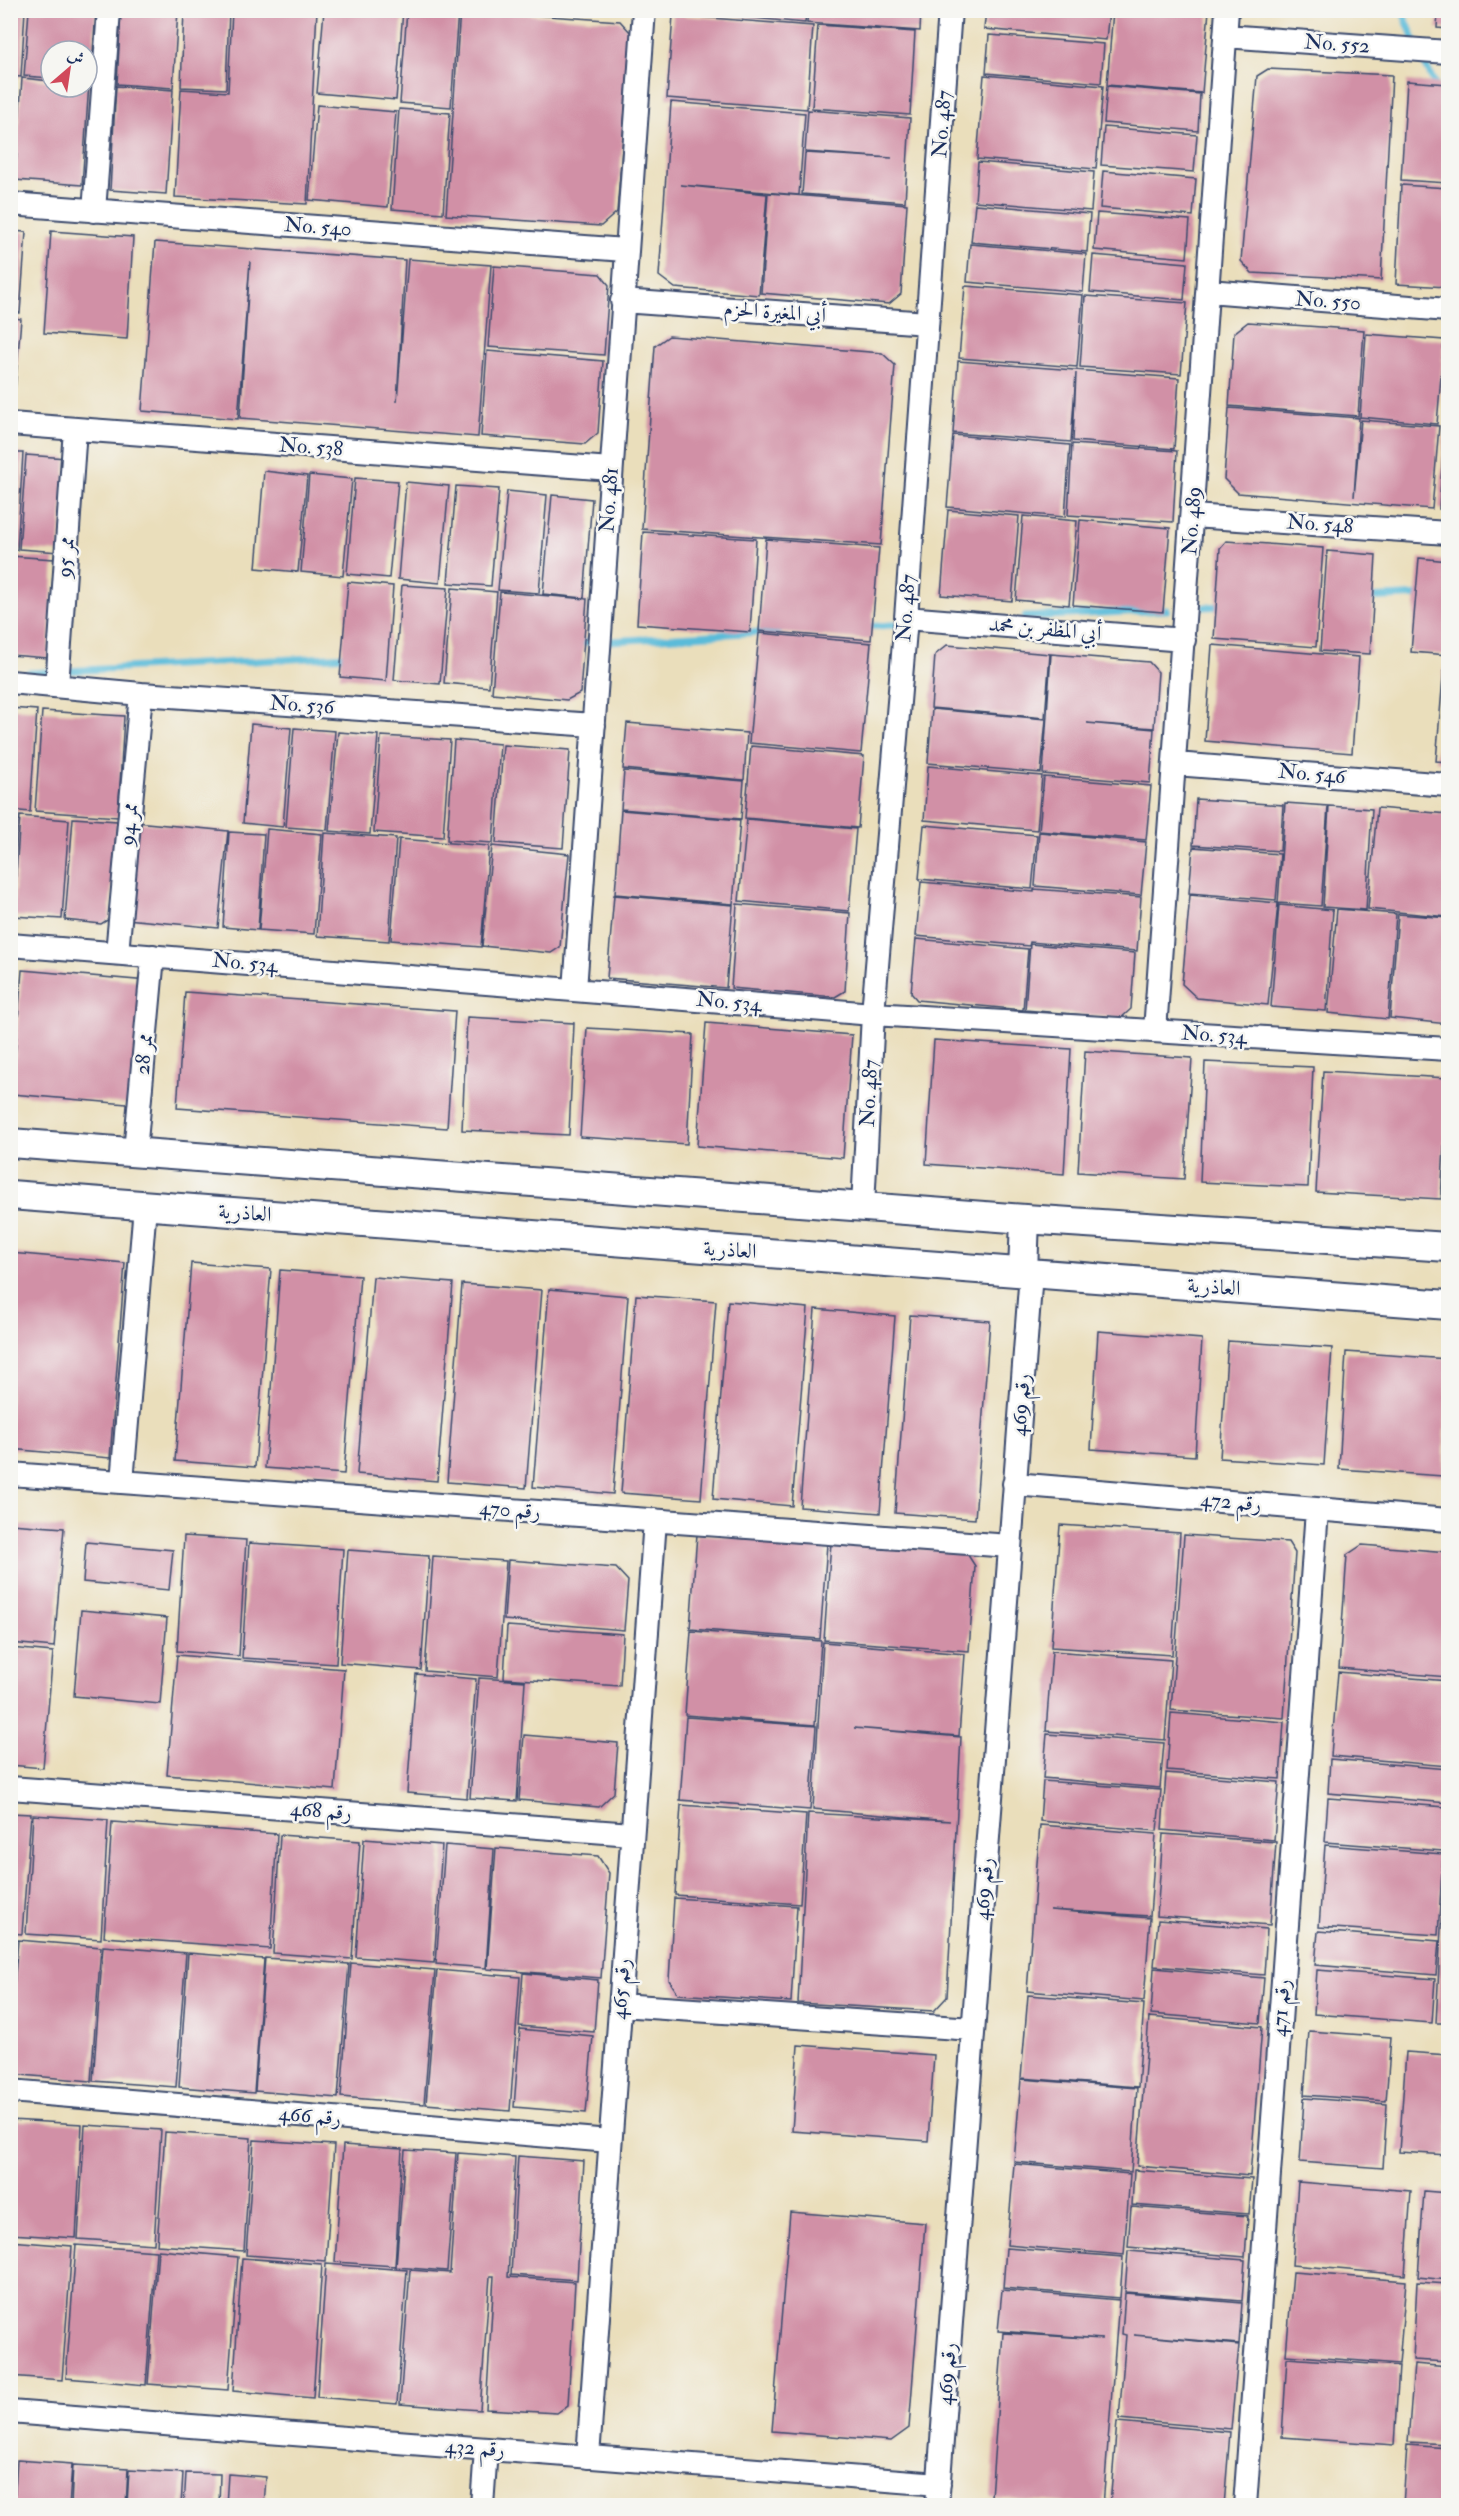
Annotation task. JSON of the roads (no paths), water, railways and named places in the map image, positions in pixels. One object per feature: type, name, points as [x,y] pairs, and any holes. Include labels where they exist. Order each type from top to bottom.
[{"type":"street","points":[[94,211],[109,10]]},
{"type":"street","name":"No. 481","points":[[575,990],[625,250],[644,10]]},
{"type":"street","name":"No. 487","points":[[863,1206],[873,1014],[906,618],[950,10]]},
{"type":"street","name":"No. 489","points":[[1155,1031],[1227,10]]},
{"type":"street","name":"No. 552","points":[[1225,36],[1449,52]]},
{"type":"street","name":"No. 540","points":[[10,204],[625,250]]},
{"type":"street","name":"No. 550","points":[[1208,291],[1449,310]]},
{"type":"street","name":"أبي المغيرة الحزم","points":[[622,301],[927,323]]},
{"type":"street","name":"No. 538","points":[[10,424],[611,469]]},
{"type":"street","name":"ممر 95","points":[[57,686],[75,429]]},
{"type":"street","name":"No. 548","points":[[1192,516],[1449,533]]},
{"type":"street","name":"أبي المظفر بن محمد","points":[[906,618],[1184,640]]},
{"type":"street","name":"No. 536","points":[[10,682],[141,694],[594,726]]},
{"type":"street","name":"ممر 94","points":[[117,953],[141,694]]},
{"type":"street","name":"No. 546","points":[[1175,764],[1449,785]]},
{"type":"street","name":"No. 534","points":[[10,945],[873,1014],[1449,1049]]},
{"type":"street","name":"ممر 28","points":[[135,1152],[153,956]]},
{"type":"street","points":[[10,1143],[1025,1219],[1449,1247]]},
{"type":"street","name":"العاذرية","points":[[10,1196],[1449,1305]]},
{"type":"street","points":[[122,1482],[145,1206]]},
{"type":"street","points":[[1025,1219],[1027,1273]]},
{"type":"street","name":"رقم 469","points":[[938,2495],[1010,1546],[1027,1273]]},
{"type":"street","name":"رقم 470","points":[[10,1474],[1010,1546]]},
{"type":"street","name":"رقم 472","points":[[1014,1484],[1449,1520]]},
{"type":"street","name":"رقم 471","points":[[1245,2505],[1317,1510]]},
{"type":"street","name":"رقم 465","points":[[588,2457],[655,1520]]},
{"type":"street","name":"رقم 468","points":[[10,1788],[632,1834]]},
{"type":"street","points":[[620,2005],[974,2029]]},
{"type":"street","name":"رقم 466","points":[[10,2091],[610,2141]]},
{"type":"street","name":"رقم 432","points":[[10,2412],[588,2457],[938,2495]]},
{"type":"street","points":[[482,2505],[486,2449]]},
{"type":"waterway","points":[[1402,10],[1416,44]]},
{"type":"waterway","points":[[1420,54],[1438,90]]},
{"type":"waterway","points":[[1366,598],[1424,595]]},
{"type":"waterway","points":[[1205,607],[1223,606]]},
{"type":"waterway","points":[[1025,617],[1167,610]]},
{"type":"waterway","points":[[864,627],[904,624]]},
{"type":"waterway","points":[[576,643],[778,631]]},
{"type":"waterway","points":[[28,673],[349,656]]}]
